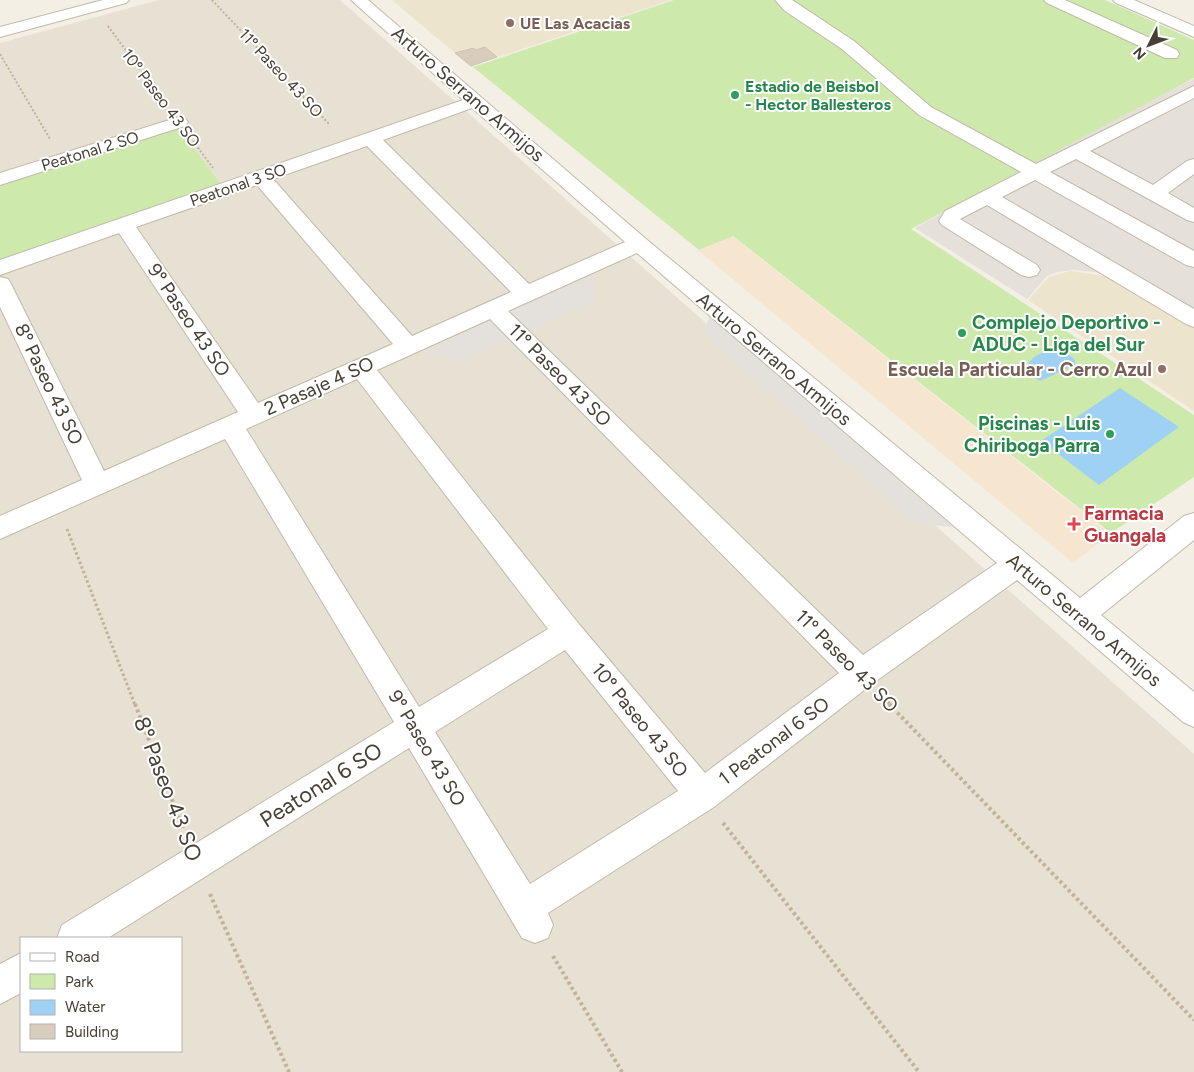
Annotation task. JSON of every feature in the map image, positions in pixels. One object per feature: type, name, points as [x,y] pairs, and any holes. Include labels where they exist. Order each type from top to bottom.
[{"type":"street","points":[[0,32],[121,0]]},
{"type":"street","name":"Arturo Serrano Armijos","points":[[359,0],[638,244],[1194,712]]},
{"type":"street","points":[[783,0],[791,8],[848,44],[925,111],[1037,171],[1194,260]]},
{"type":"street","points":[[1052,0],[1171,54]]},
{"type":"street","points":[[1121,0],[1194,32]]},
{"type":"street","points":[[1029,270],[949,221],[952,215],[1194,91]]},
{"type":"street","name":"Peatonal 3 SO","points":[[0,268],[476,102]]},
{"type":"street","name":"Peatonal 2 SO","points":[[0,179],[179,122]]},
{"type":"street","name":"11º Paseo 43 SO","points":[[370,138],[526,294]]},
{"type":"street","points":[[1076,151],[1194,216]]},
{"type":"street","points":[[1154,194],[1194,166]]},
{"type":"street","points":[[261,177],[408,346]]},
{"type":"street","points":[[988,196],[1194,319]]},
{"type":"street","name":"9º Paseo 43 SO","points":[[124,225],[242,420],[415,727],[529,916]]},
{"type":"street","name":"2 Pasaje 4 SO","points":[[0,528],[638,244]]},
{"type":"street","name":"8º Paseo 43 SO","points":[[0,284],[97,484]]},
{"type":"street","name":"11º Paseo 43 SO","points":[[493,309],[861,674]]},
{"type":"street","name":"10º Paseo 43 SO","points":[[361,367],[568,632],[702,795]]},
{"type":"street","points":[[1078,616],[1194,524]]},
{"type":"street","name":"1 Peatonal 6 SO","points":[[529,916],[702,795],[861,674],[1017,564]]},
{"type":"street","name":"Peatonal 6 SO","points":[[77,937],[568,632]]},
{"type":"street","points":[[0,985],[20,973]]},
{"type":"path","name":"11º Paseo 43 SO","points":[[212,0],[350,146]]},
{"type":"path","name":"10º Paseo 43 SO","points":[[94,7],[229,188]]},
{"type":"path","points":[[0,54],[62,159]]},
{"type":"path","name":"8º Paseo 43 SO","points":[[57,502],[196,863],[289,1072]]},
{"type":"path","name":"11º Paseo 43 SO","points":[[861,674],[1194,1020]]},
{"type":"path","name":"10º Paseo 43 SO","points":[[702,795],[918,1072]]},
{"type":"path","points":[[529,916],[622,1072]]},
{"type":"shaded area","points":[[159,0],[340,0],[1194,754],[1194,1072],[0,1072],[0,43]]},
{"type":"shaded area","name":"UE Las Acacias","points":[[392,0],[671,0],[498,57],[485,47],[476,50],[473,47],[455,53]]},
{"type":"shaded area","points":[[1194,79],[1194,325],[1111,276],[1095,272],[1074,270],[1057,272],[1047,276],[1027,299],[915,228],[1081,135]]},
{"type":"shaded area","points":[[732,236],[1110,534],[1073,563],[699,251]]},
{"type":"shaded area","name":"Escuela Particular - Cerro Azul","points":[[1070,271],[1111,277],[1194,327],[1194,411],[1028,300],[1049,277]]},
{"type":"shaded area","points":[[594,275],[594,301],[460,362],[423,352]]},
{"type":"shaded area","points":[[710,315],[953,527],[917,524],[703,333]]},
{"type":"green space","name":"Complejo Deportivo - ADUC - Liga del Sur","points":[[674,0],[1105,0],[1194,40],[1194,78],[911,229],[1194,415],[1194,477],[1111,533],[733,236],[699,250],[473,67]]},
{"type":"green space","points":[[177,126],[223,187],[0,265],[0,182]]},
{"type":"water","points":[[1056,349],[1063,350],[1075,360],[1075,365],[1040,381],[1026,372],[1033,358],[1041,353]]},
{"type":"water","name":"Piscinas - Luis Chiriboga Parra","points":[[1120,388],[1179,427],[1099,485],[1041,441]]},
{"type":"building","points":[[485,47],[497,57],[471,66],[455,53],[473,48],[476,50]]},
{"type":"place","name":"UE Las Acacias","points":[[510,23]]},
{"type":"place","name":"Estadio de Beisbol - Hector Ballesteros","points":[[735,95]]},
{"type":"place","name":"Complejo Deportivo - ADUC - Liga del Sur","points":[[962,333]]},
{"type":"place","name":"Escuela Particular - Cerro Azul","points":[[1162,369]]},
{"type":"place","name":"Piscinas - Luis Chiriboga Parra","points":[[1110,434]]},
{"type":"place","name":"Farmacia Guangala","points":[[1074,524]]}]
